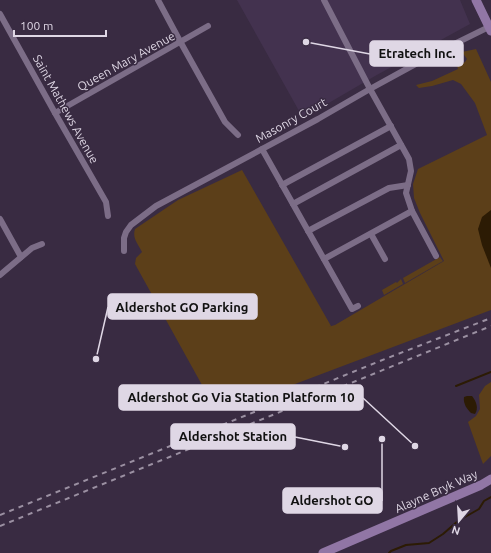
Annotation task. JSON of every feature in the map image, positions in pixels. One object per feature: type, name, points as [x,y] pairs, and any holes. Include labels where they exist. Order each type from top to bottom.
[{"type":"street","points":[[158,0],[180,43],[225,122],[238,135]]},
{"type":"street","points":[[324,0],[370,89],[409,159],[411,171],[406,193],[412,211],[436,256]]},
{"type":"street","points":[[476,0],[490,28]]},
{"type":"street","name":"Saint Mathews Avenue","points":[[0,14],[106,202],[108,216]]},
{"type":"street","name":"Queen Mary Avenue","points":[[55,113],[208,26]]},
{"type":"street","name":"Masonry Court","points":[[124,251],[124,238],[128,229],[156,206],[432,55],[490,28]]},
{"type":"street","points":[[282,185],[391,126]]},
{"type":"street","points":[[293,204],[401,145]]},
{"type":"street","points":[[262,149],[352,309],[358,306]]},
{"type":"street","points":[[308,231],[388,188],[408,185]]},
{"type":"street","points":[[324,259],[412,211]]},
{"type":"street","points":[[0,219],[21,257]]},
{"type":"street","points":[[371,234],[384,259]]},
{"type":"street","points":[[0,275],[32,248],[42,244]]},
{"type":"street","name":"Alayne Bryk Way","points":[[323,553],[481,485],[491,479]]},
{"type":"shaded area","points":[[237,0],[460,0],[470,24],[375,76],[303,118]]},
{"type":"shaded area","points":[[476,49],[491,82],[491,310],[226,410],[212,400],[202,385],[135,264],[136,258],[142,252],[135,238],[135,229],[178,200],[242,170],[331,326],[328,327],[335,325],[444,261],[414,198],[413,184],[418,169],[487,135],[475,103],[461,84],[453,80],[419,88],[416,85],[432,81],[458,69],[457,66],[465,62],[467,59],[462,52]]},
{"type":"shaded area","points":[[491,210],[491,268],[482,245],[478,229],[482,217]]},
{"type":"shaded area","points":[[440,257],[443,261],[405,283],[403,278]]},
{"type":"shaded area","points":[[401,279],[403,284],[384,295],[382,290],[396,282],[397,283]]},
{"type":"shaded area","points":[[491,382],[491,456],[483,464],[468,422],[476,416],[480,409],[479,395],[485,386]]},
{"type":"shaded area","points":[[472,396],[476,402],[477,409],[475,414],[468,410],[464,402],[464,397]]},
{"type":"waterway","points":[[456,386],[491,372]]},
{"type":"waterway","points":[[389,553],[406,545],[429,543],[443,534],[458,521],[479,509],[484,501],[491,497]]},
{"type":"railway","points":[[0,515],[385,359],[491,318]]},
{"type":"railway","points":[[0,526],[491,326]]},
{"type":"place","name":"Etratech Inc.","points":[[306,42]]},
{"type":"place","name":"Aldershot GO Parking","points":[[96,359]]},
{"type":"place","name":"Aldershot GO","points":[[382,439]]},
{"type":"place","name":"Aldershot Go Via Station Platform 10","points":[[415,446]]},
{"type":"place","name":"Aldershot Station","points":[[345,447]]}]
